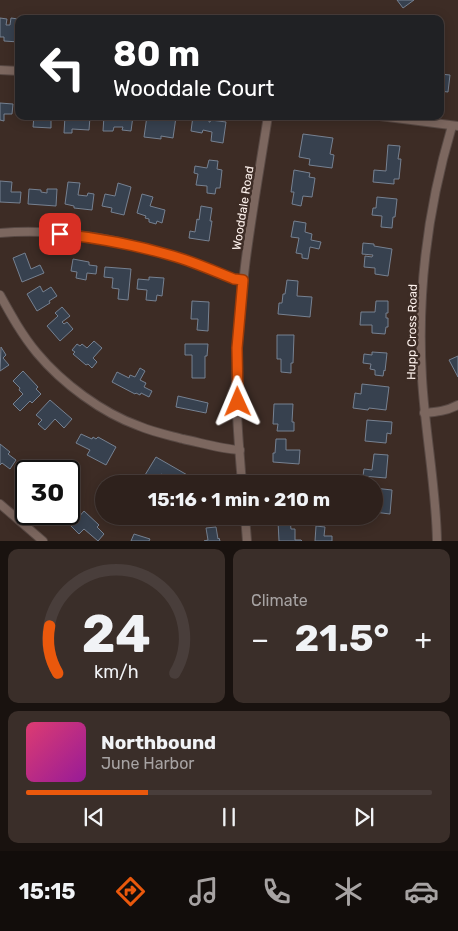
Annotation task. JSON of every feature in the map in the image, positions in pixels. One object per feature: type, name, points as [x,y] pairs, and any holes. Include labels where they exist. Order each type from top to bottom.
[{"type":"street","points":[[0,70],[15,71]]},
{"type":"street","name":"Wooddale Road","points":[[241,475],[237,369],[243,280],[267,120]]},
{"type":"street","points":[[410,120],[455,126]]},
{"type":"street","name":"Hupp Cross Road","points":[[437,541],[435,500],[424,413],[421,346],[422,303],[427,238],[439,180],[455,126]]},
{"type":"street","points":[[0,233],[53,233],[104,239],[174,256],[234,279],[243,280]]},
{"type":"street","points":[[0,295],[14,320],[37,353],[69,384],[98,406],[138,426],[224,449],[240,450]]},
{"type":"street","points":[[424,413],[442,411],[458,406]]},
{"type":"street","points":[[0,504],[43,541]]},
{"type":"street","points":[[246,525],[247,541]]},
{"type":"building","points":[[397,0],[414,0],[403,8]]},
{"type":"building","points":[[0,18],[7,19],[6,25],[10,25],[11,18],[15,19],[15,42],[4,41],[4,37],[0,37]]},
{"type":"building","points":[[444,74],[450,75],[448,92],[444,92]]},
{"type":"building","points":[[0,103],[13,104],[12,114],[4,114],[4,121],[0,120]]},
{"type":"building","points":[[34,120],[51,120],[51,128],[33,127]]},
{"type":"building","points":[[65,120],[90,120],[89,130],[72,129],[72,133],[64,133]]},
{"type":"building","points":[[104,120],[132,120],[131,131],[122,130],[123,127],[114,127],[113,131],[103,131]]},
{"type":"building","points":[[146,120],[176,120],[173,138],[161,136],[161,139],[144,137]]},
{"type":"building","points":[[192,120],[226,122],[223,143],[211,141],[212,132],[203,130],[202,133],[191,131]]},
{"type":"building","points":[[303,134],[333,138],[330,154],[334,155],[332,168],[309,165],[310,159],[299,157]]},
{"type":"building","points":[[388,145],[400,146],[398,159],[401,159],[399,179],[394,179],[394,184],[373,182],[374,170],[386,171]]},
{"type":"building","points":[[209,160],[218,161],[217,169],[222,170],[220,188],[216,188],[215,194],[207,193],[207,186],[196,185],[198,174],[194,173],[195,166],[207,168]]},
{"type":"building","points":[[294,170],[310,173],[309,177],[315,178],[312,197],[303,196],[301,206],[292,204],[294,192],[291,192]]},
{"type":"building","points":[[0,181],[12,182],[11,192],[21,192],[20,203],[0,202]]},
{"type":"building","points":[[68,182],[80,183],[78,195],[87,196],[88,193],[94,194],[92,210],[74,208],[74,206],[65,204]]},
{"type":"building","points":[[118,183],[131,187],[124,215],[111,212],[112,208],[102,206],[105,194],[115,196]]},
{"type":"building","points":[[29,189],[41,190],[41,192],[47,193],[47,189],[57,189],[56,206],[28,204]]},
{"type":"building","points":[[142,194],[153,197],[150,206],[165,210],[162,223],[157,221],[156,224],[149,222],[149,219],[145,218],[146,216],[137,213]]},
{"type":"building","points":[[377,197],[397,199],[392,228],[381,227],[382,216],[372,215],[373,208],[376,208]]},
{"type":"building","points":[[201,206],[212,208],[209,241],[189,238],[190,231],[195,232]]},
{"type":"building","points":[[294,221],[306,223],[305,232],[312,234],[311,240],[321,242],[319,249],[310,247],[308,259],[302,258],[302,254],[296,253],[299,238],[291,237]]},
{"type":"building","points":[[363,243],[392,249],[388,276],[375,274],[375,268],[364,267],[365,256],[372,257],[373,255],[362,254]]},
{"type":"building","points":[[25,253],[31,269],[40,265],[44,273],[22,282],[13,258]]},
{"type":"building","points":[[73,259],[89,262],[89,265],[97,266],[96,274],[87,273],[86,280],[76,278],[77,272],[71,271]]},
{"type":"building","points":[[105,267],[131,269],[128,300],[118,299],[119,289],[112,288],[113,278],[104,277]]},
{"type":"building","points":[[149,277],[164,278],[162,296],[157,295],[156,301],[146,300],[147,290],[137,289],[138,279],[149,280]]},
{"type":"building","points":[[287,280],[298,281],[297,296],[312,297],[310,317],[278,314],[279,303],[282,303]]},
{"type":"building","points":[[40,286],[43,292],[51,287],[57,296],[37,311],[27,294]]},
{"type":"building","points":[[192,301],[209,302],[208,331],[197,330],[198,319],[191,319]]},
{"type":"building","points":[[376,301],[388,301],[386,318],[388,318],[388,327],[386,327],[385,334],[372,333],[372,325],[360,325],[361,312],[375,312]]},
{"type":"building","points":[[62,307],[70,316],[62,322],[64,324],[67,322],[73,329],[60,341],[47,326],[58,316],[55,313]]},
{"type":"building","points":[[277,335],[294,335],[291,373],[281,372],[281,359],[277,359]]},
{"type":"building","points":[[94,341],[102,348],[93,358],[97,362],[92,368],[73,354],[75,352],[72,350],[77,344],[80,346],[82,344],[87,348]]},
{"type":"building","points":[[185,344],[208,344],[207,356],[205,356],[205,378],[192,378],[192,355],[185,355]]},
{"type":"building","points":[[1,347],[6,355],[3,358],[9,365],[0,371]]},
{"type":"building","points":[[372,352],[387,353],[383,376],[375,375],[375,370],[370,369],[371,364],[363,363],[364,354],[372,355]]},
{"type":"building","points":[[458,356],[458,377],[449,360]]},
{"type":"building","points":[[140,368],[145,371],[140,380],[146,383],[144,387],[152,391],[149,397],[141,393],[140,395],[135,394],[112,382],[117,372],[129,378],[130,375],[135,377]]},
{"type":"building","points":[[23,371],[38,387],[36,389],[41,394],[20,411],[13,404],[23,394],[13,381]]},
{"type":"building","points":[[362,384],[389,387],[386,410],[353,408],[355,393],[361,394]]},
{"type":"building","points":[[178,396],[208,403],[206,413],[176,407]]},
{"type":"building","points":[[50,400],[72,419],[64,428],[55,419],[45,430],[38,424],[42,420],[36,415]]},
{"type":"building","points":[[274,404],[293,404],[292,422],[294,422],[294,431],[277,431],[278,424],[273,424]]},
{"type":"building","points":[[367,420],[392,422],[391,434],[387,433],[386,443],[365,441]]},
{"type":"building","points":[[81,434],[92,439],[93,437],[96,439],[98,437],[116,447],[106,465],[87,455],[90,450],[76,443]]},
{"type":"building","points":[[276,439],[286,439],[286,450],[300,450],[299,464],[273,462]]},
{"type":"building","points":[[0,444],[16,460],[10,469],[2,463],[0,465]]},
{"type":"building","points":[[374,454],[388,455],[386,478],[383,478],[383,475],[363,475],[364,469],[372,470]]},
{"type":"building","points":[[156,457],[187,475],[161,474],[145,475]]},
{"type":"building","points":[[383,489],[392,490],[390,514],[383,513]]},
{"type":"building","points":[[84,511],[95,521],[95,525],[99,525],[97,527],[104,534],[98,541],[84,529],[79,534],[71,526],[80,525],[80,516]]},
{"type":"building","points":[[278,525],[291,525],[291,529],[295,529],[295,540],[302,541],[279,541]]},
{"type":"building","points":[[316,526],[325,527],[324,536],[332,536],[332,541],[315,541]]},
{"type":"building","points":[[216,527],[220,541],[204,541],[208,540],[206,528]]},
{"type":"building","points":[[134,534],[150,539],[149,541],[131,541]]},
{"type":"route","points":[[60,234],[129,244],[174,256],[234,279],[243,280],[237,348],[238,402]]}]
